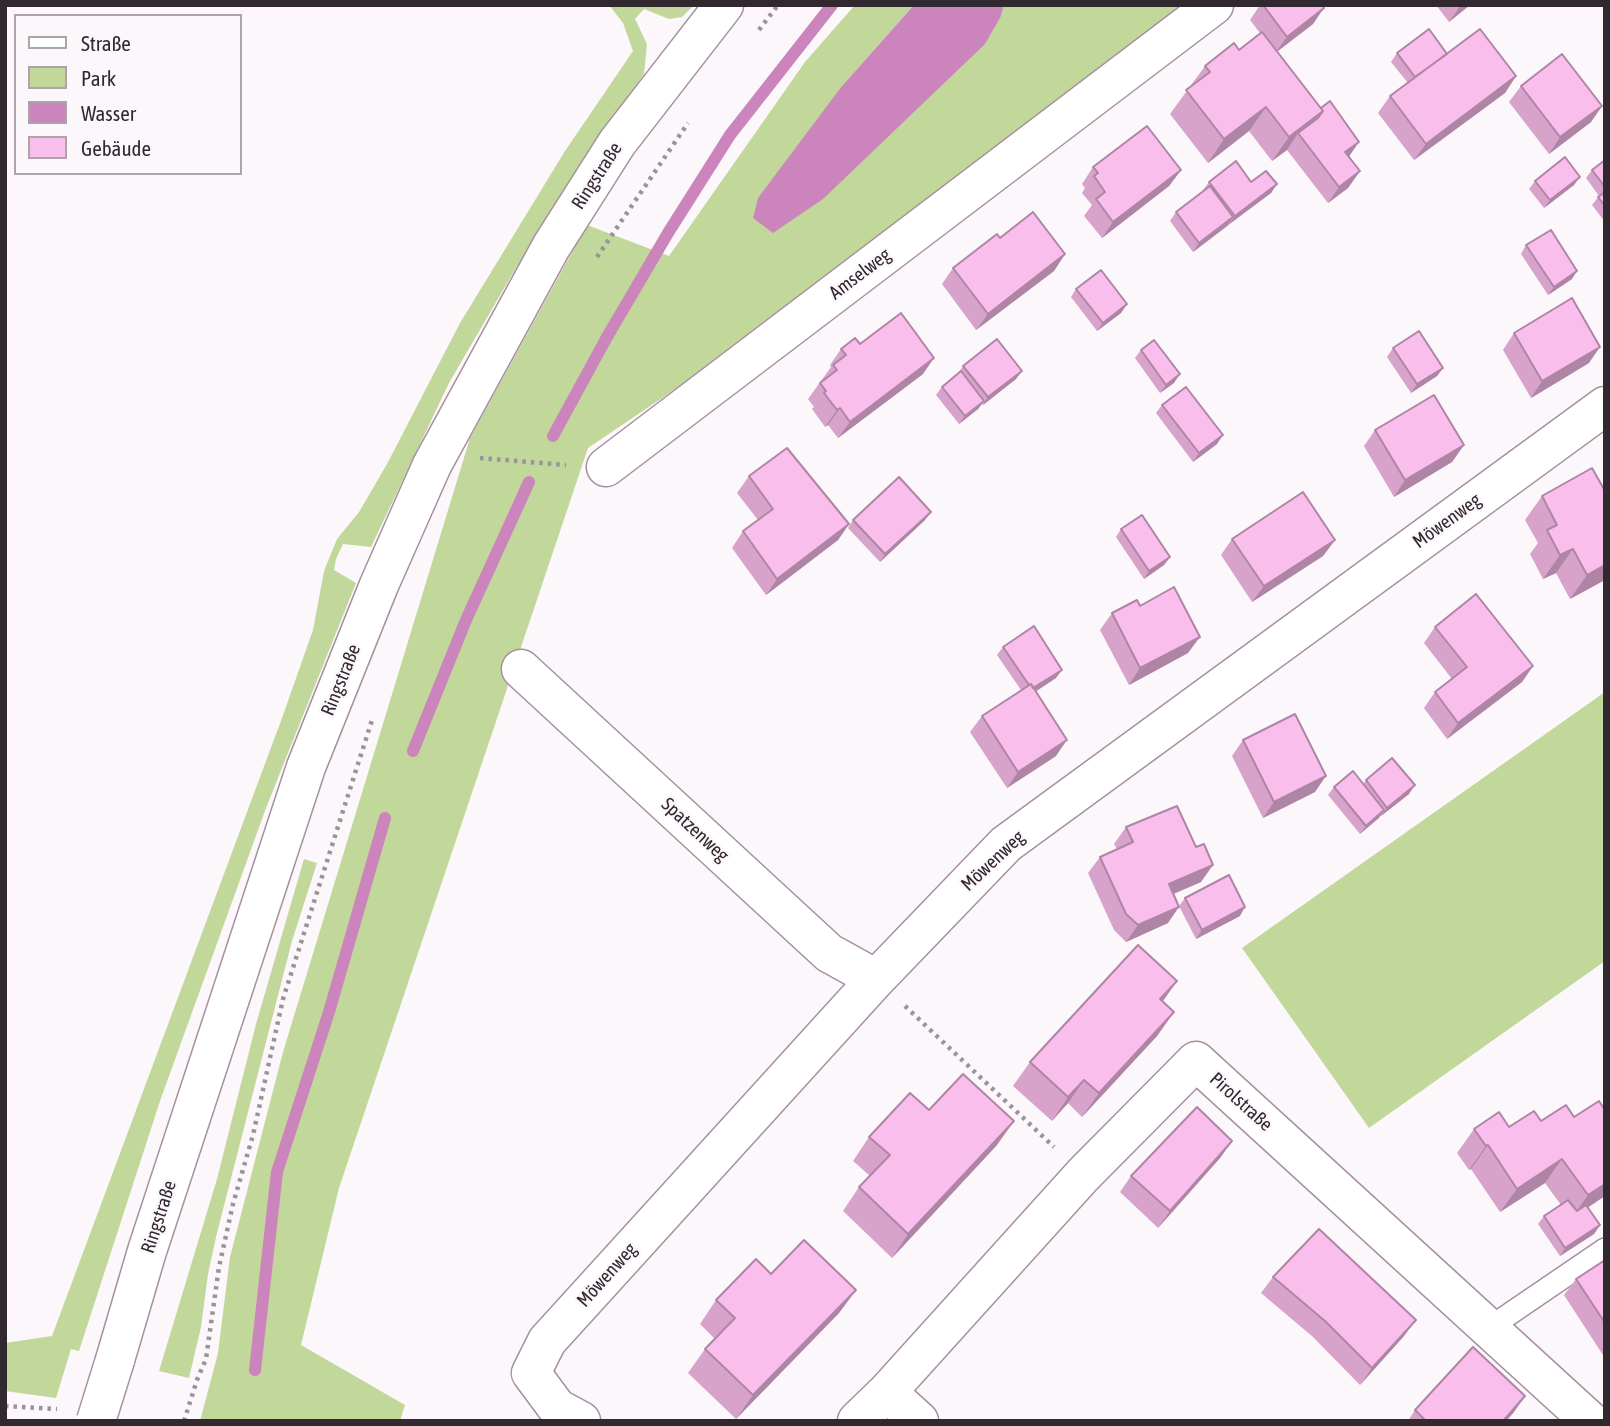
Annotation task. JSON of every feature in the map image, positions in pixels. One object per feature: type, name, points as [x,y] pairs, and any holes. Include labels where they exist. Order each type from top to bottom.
[{"type":"street","name":"Ringstraße","points":[[96,1421],[147,1251],[306,767],[379,585],[432,465],[551,247],[609,155],[724,5]]},
{"type":"street","name":"Amselweg","points":[[606,467],[1214,5]]},
{"type":"street","name":"Möwenweg","points":[[581,1421],[556,1408],[531,1373],[547,1340],[876,979],[1006,844],[1605,406]]},
{"type":"street","name":"Spatzenweg","points":[[521,669],[828,953],[876,979]]},
{"type":"street","name":"Pirolstraße","points":[[858,1421],[1083,1175],[1196,1061],[1590,1421]]},
{"type":"street","points":[[887,1392],[919,1421]]},
{"type":"lane","points":[[1489,1328],[1605,1249]]},
{"type":"path","points":[[753,38],[778,5]]},
{"type":"path","points":[[590,267],[694,114]]},
{"type":"path","points":[[486,446],[479,458],[606,467]]},
{"type":"path","points":[[184,1421],[206,1359],[219,1266],[253,1135],[283,999],[374,713]]},
{"type":"path","points":[[876,979],[1083,1175]]},
{"type":"path","points":[[5,1406],[50,1408]]},
{"type":"green space","points":[[609,5],[694,5],[682,17],[669,19],[644,9],[635,19],[647,44],[644,74],[564,189],[449,383],[371,547],[343,544],[334,570],[356,583],[266,808],[160,1101],[79,1351],[71,1349],[56,1398],[5,1391],[5,1343],[52,1336],[282,718],[313,630],[324,571],[337,539],[359,512],[387,464],[460,323],[565,151],[633,51],[623,23]]},
{"type":"green space","points":[[855,5],[914,5],[842,86],[1001,16],[1004,5],[1191,5],[736,348],[588,448],[339,1188],[301,1345],[405,1405],[400,1421],[200,1421],[218,1353],[230,1257],[283,1052],[470,438],[587,225],[669,256],[805,62]]},
{"type":"green space","points":[[1605,692],[1605,961],[1369,1128],[1242,948]]},
{"type":"green space","points":[[304,859],[317,863],[292,941],[217,1233],[201,1327],[189,1378],[159,1371],[217,1179],[256,1024]]},
{"type":"water","points":[[914,5],[1004,5],[1001,16],[985,44],[823,199],[773,233],[753,218],[758,198],[842,86]]},
{"type":"building","points":[[1263,5],[1322,5],[1324,8],[1287,37]]},
{"type":"building","points":[[1429,29],[1447,54],[1415,77],[1397,53]]},
{"type":"building","points":[[1480,29],[1516,76],[1426,144],[1390,96]]},
{"type":"building","points":[[1262,32],[1323,111],[1289,137],[1266,107],[1224,139],[1186,90],[1210,72],[1205,66],[1234,43],[1239,50]]},
{"type":"building","points":[[1562,54],[1602,106],[1560,137],[1521,86]]},
{"type":"building","points":[[1330,101],[1359,142],[1345,152],[1360,171],[1339,187],[1298,133],[1318,118],[1323,111],[1321,108]]},
{"type":"building","points":[[1147,126],[1181,170],[1113,222],[1096,199],[1105,192],[1094,176],[1098,173],[1093,167]]},
{"type":"building","points":[[1565,157],[1580,177],[1550,200],[1535,181]]},
{"type":"building","points":[[1605,160],[1605,187],[1592,170]]},
{"type":"building","points":[[1236,161],[1251,182],[1266,171],[1277,184],[1235,216],[1209,182]]},
{"type":"building","points":[[1210,186],[1233,217],[1199,243],[1176,212]]},
{"type":"building","points":[[1605,192],[1605,206],[1598,197]]},
{"type":"building","points":[[1033,212],[1065,254],[988,314],[953,268],[997,234],[1000,238]]},
{"type":"building","points":[[1551,230],[1577,271],[1554,287],[1526,245]]},
{"type":"building","points":[[1101,270],[1127,304],[1103,323],[1076,289]]},
{"type":"building","points":[[1572,298],[1600,347],[1542,381],[1514,333]]},
{"type":"building","points":[[901,313],[934,358],[850,422],[840,408],[837,410],[820,383],[837,370],[833,365],[846,355],[841,349],[855,338],[860,344]]},
{"type":"building","points":[[1419,331],[1443,368],[1417,384],[1393,348]]},
{"type":"building","points":[[997,339],[1022,371],[988,397],[963,366]]},
{"type":"building","points":[[1154,340],[1180,374],[1166,385],[1141,350]]},
{"type":"building","points":[[961,371],[984,401],[965,416],[942,387]]},
{"type":"building","points":[[1186,387],[1223,435],[1199,453],[1162,405]]},
{"type":"building","points":[[1434,395],[1464,445],[1405,480],[1375,430]]},
{"type":"building","points":[[787,448],[849,524],[777,579],[743,531],[773,509],[749,476]]},
{"type":"building","points":[[1592,468],[1605,491],[1605,565],[1587,575],[1573,549],[1560,555],[1547,530],[1557,525],[1542,496]]},
{"type":"building","points":[[899,477],[931,512],[885,554],[853,520]]},
{"type":"building","points":[[1303,492],[1335,540],[1264,586],[1232,539]]},
{"type":"building","points":[[1142,515],[1170,557],[1149,571],[1121,529]]},
{"type":"building","points":[[1174,587],[1200,637],[1140,668],[1112,613],[1137,600],[1140,606]]},
{"type":"building","points":[[1476,594],[1533,666],[1458,723],[1435,692],[1467,667],[1435,627]]},
{"type":"building","points":[[1034,626],[1062,670],[1033,688],[1003,647]]},
{"type":"building","points":[[1031,684],[1067,740],[1018,772],[982,716]]},
{"type":"building","points":[[1295,714],[1326,776],[1274,802],[1243,740]]},
{"type":"building","points":[[1392,758],[1415,785],[1387,808],[1366,780]]},
{"type":"building","points":[[1353,771],[1384,810],[1366,826],[1334,787]]},
{"type":"building","points":[[1177,806],[1196,847],[1204,844],[1213,865],[1169,884],[1179,907],[1138,925],[1126,914],[1100,857],[1133,842],[1126,827]]},
{"type":"building","points":[[1229,875],[1245,907],[1202,930],[1185,898]]},
{"type":"building","points":[[1138,945],[1177,981],[1160,999],[1174,1012],[1099,1093],[1084,1080],[1068,1097],[1030,1062]]},
{"type":"building","points":[[963,1074],[1014,1121],[908,1234],[859,1187],[890,1155],[869,1137],[910,1093],[929,1110]]},
{"type":"building","points":[[1599,1101],[1605,1110],[1605,1184],[1588,1195],[1562,1159],[1517,1189],[1474,1129],[1499,1112],[1509,1127],[1534,1111],[1541,1121],[1566,1105],[1574,1117]]},
{"type":"building","points":[[1197,1107],[1232,1141],[1170,1211],[1131,1176]]},
{"type":"building","points":[[1568,1200],[1577,1211],[1586,1205],[1600,1225],[1565,1248],[1544,1216]]},
{"type":"building","points":[[1319,1229],[1416,1320],[1372,1368],[1325,1321],[1273,1277]]},
{"type":"building","points":[[804,1240],[856,1290],[753,1395],[705,1349],[735,1318],[716,1300],[756,1259],[771,1274]]},
{"type":"building","points":[[1605,1260],[1605,1323],[1576,1279]]},
{"type":"building","points":[[1473,1347],[1525,1396],[1503,1421],[1426,1421],[1415,1410]]},
{"type":"waterway","points":[[553,436],[668,233],[730,135],[832,5]]},
{"type":"waterway","points":[[413,751],[466,620],[529,482]]},
{"type":"waterway","points":[[255,1370],[277,1172],[329,1012],[385,818]]}]
